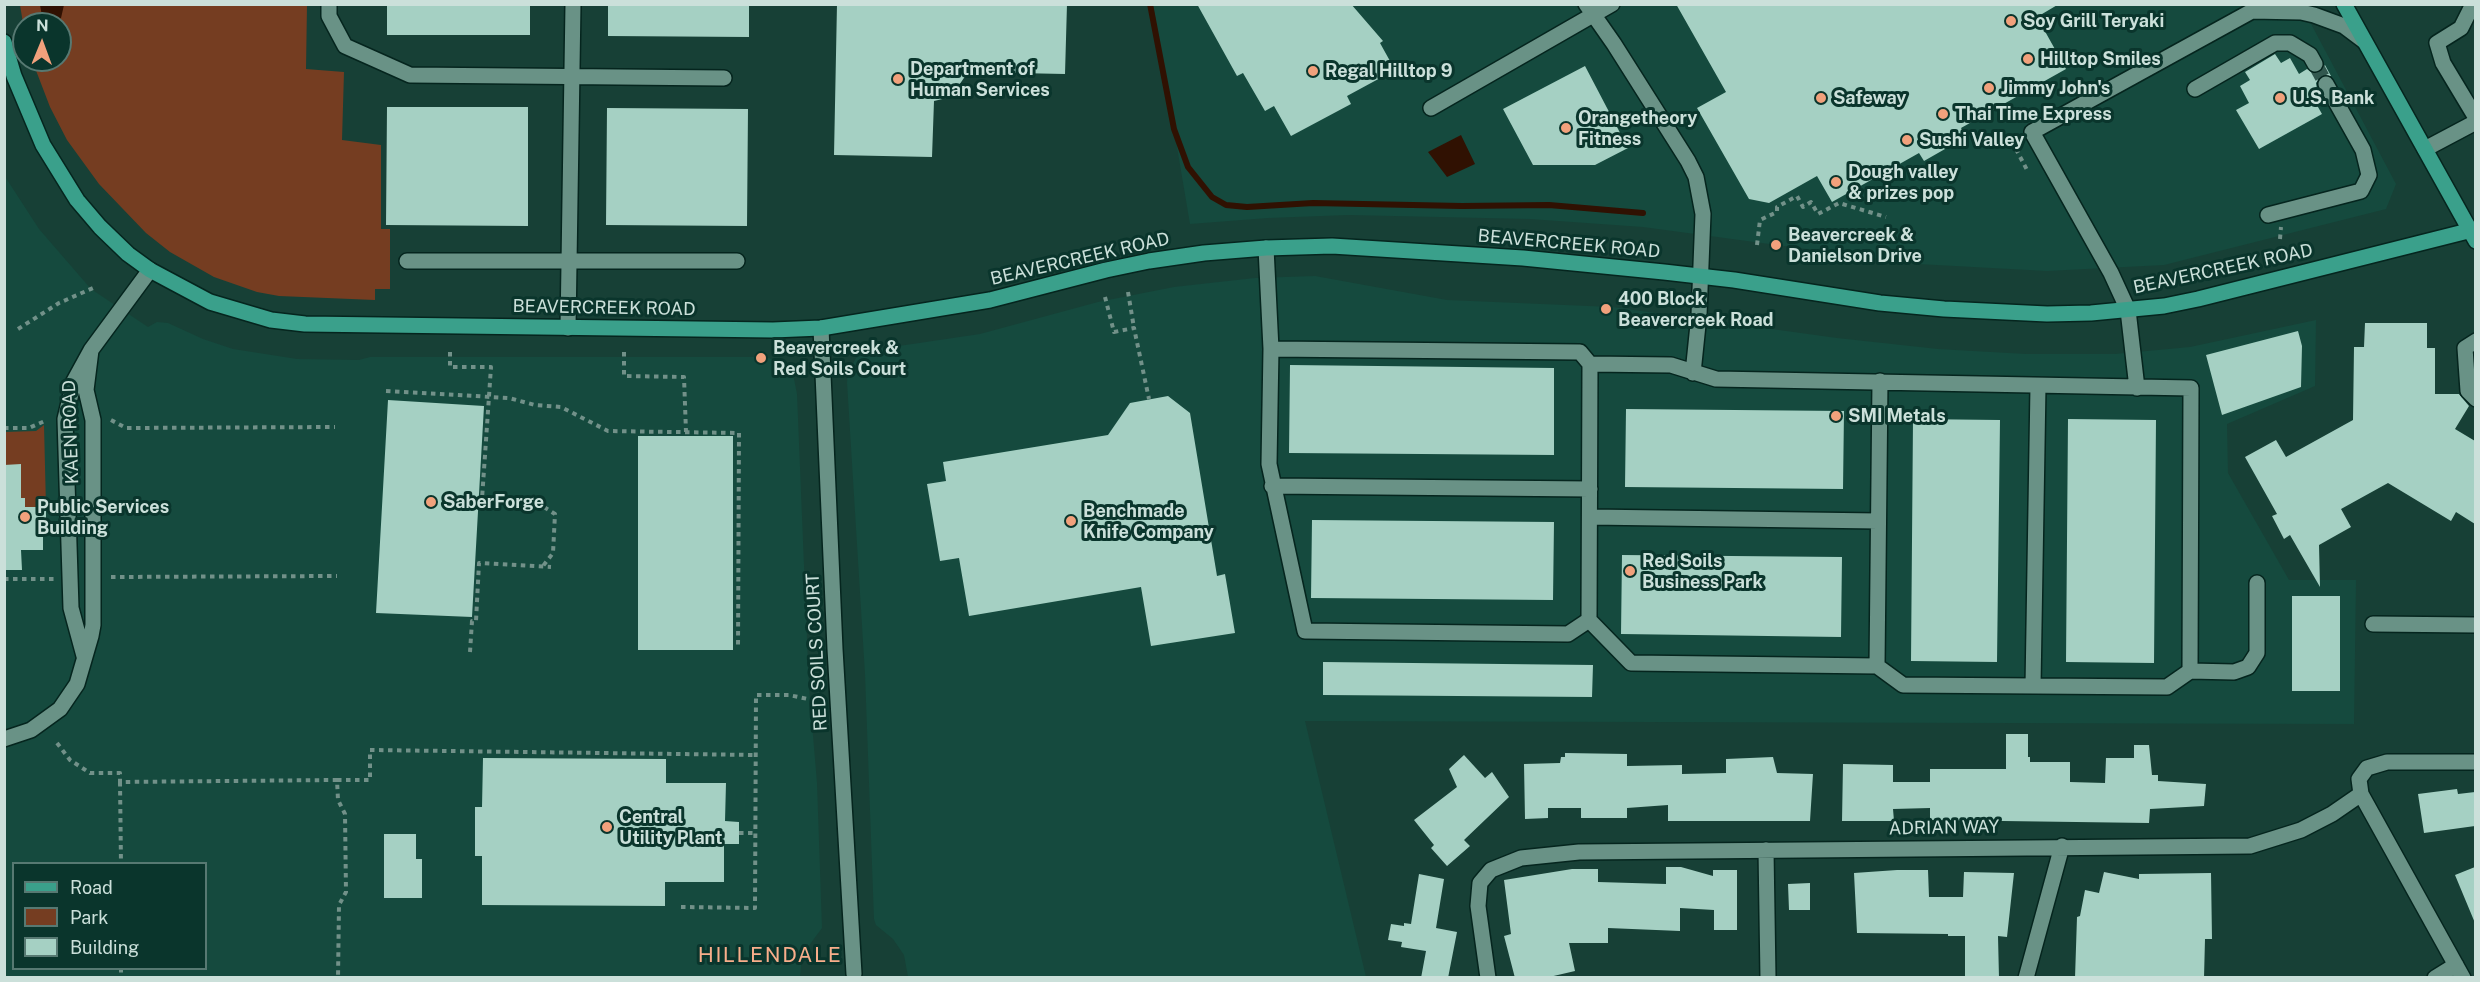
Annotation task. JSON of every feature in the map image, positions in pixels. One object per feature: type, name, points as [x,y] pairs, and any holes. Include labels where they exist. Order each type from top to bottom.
[{"type":"main road","points":[[2344,4],[2474,234]]},
{"type":"main road","name":"BEAVERCREEK ROAD","points":[[4,42],[28,113],[59,174],[100,227],[128,254],[150,270],[210,302],[271,320],[305,324],[568,328],[821,328],[990,300],[1095,272],[1149,261],[1266,248],[1332,246],[1523,258],[1701,276],[1880,303],[2047,314],[2128,310],[2198,299],[2474,234]]},
{"type":"street","points":[[329,4],[329,16],[345,46],[410,75],[724,78]]},
{"type":"street","points":[[568,328],[571,262],[573,4]]},
{"type":"street","points":[[1431,108],[1590,10],[1612,4]]},
{"type":"street","points":[[2425,149],[2475,120],[2443,63],[2437,42],[2461,28],[2473,4]]},
{"type":"street","points":[[2137,388],[2128,310],[2111,273],[2032,132],[2254,8],[2314,15],[2344,26],[2364,40]]},
{"type":"street","points":[[1590,10],[1675,139],[1696,177],[1703,214],[1701,276],[1693,373]]},
{"type":"street","points":[[2195,88],[2275,43],[2290,44],[2310,55],[2315,64]]},
{"type":"street","points":[[2268,216],[2361,190],[2369,175],[2363,150],[2326,84]]},
{"type":"street","points":[[1266,248],[1271,349],[1269,464],[1305,631],[1568,634],[1589,620]]},
{"type":"street","points":[[407,261],[737,261]]},
{"type":"street","name":"KAEN ROAD","points":[[84,656],[71,608],[65,419],[74,381],[91,350],[150,270]]},
{"type":"street","name":"RED SOILS COURT","points":[[821,328],[835,649],[854,974]]},
{"type":"street","points":[[2475,341],[2465,348],[2468,391],[2475,399]]},
{"type":"street","points":[[1271,349],[1580,352],[1590,364],[1589,620],[1631,663],[1877,666],[1903,684],[2167,687],[2190,671],[2234,672],[2248,667],[2257,653],[2257,583]]},
{"type":"street","name":"KAEN ROAD","points":[[4,740],[31,730],[60,709],[77,684],[93,625],[93,420],[86,390],[91,350]]},
{"type":"street","points":[[1590,364],[1671,365],[1716,379],[2192,388],[2190,671]]},
{"type":"street","points":[[1877,666],[1880,381]]},
{"type":"street","points":[[2033,686],[2038,386]]},
{"type":"street","points":[[1272,486],[1590,489]]},
{"type":"street","points":[[1590,517],[1878,520]]},
{"type":"street","points":[[2373,624],[2475,625]]},
{"type":"street","points":[[2435,978],[2460,971],[2361,794],[2359,779],[2367,768],[2387,762],[2475,762]]},
{"type":"street","name":"ADRIAN WAY","points":[[1488,978],[1478,906],[1480,884],[1491,870],[1521,858],[1579,852],[2250,846],[2301,830],[2332,814],[2361,794]]},
{"type":"street","points":[[2026,978],[2062,846]]},
{"type":"street","points":[[1767,850],[1768,978]]},
{"type":"path","points":[[2016,149],[2027,170]]},
{"type":"path","points":[[1757,245],[1761,220],[1777,212],[1777,207],[1797,196],[1803,207],[1812,202],[1818,214],[1839,203],[1886,217]]},
{"type":"path","points":[[18,329],[59,303],[93,288]]},
{"type":"path","points":[[1128,292],[1149,399]]},
{"type":"path","points":[[1105,297],[1114,332],[1134,328]]},
{"type":"path","points":[[450,352],[450,367],[491,368],[482,499],[536,502],[555,514],[553,553],[543,566]]},
{"type":"path","points":[[624,352],[624,376],[684,377],[686,432]]},
{"type":"path","points":[[386,391],[509,398],[535,405],[561,407],[608,431],[739,433],[738,649]]},
{"type":"path","points":[[4,428],[29,428],[51,418]]},
{"type":"path","points":[[111,420],[126,428],[335,427]]},
{"type":"path","points":[[470,652],[472,621],[476,621],[479,563],[551,567]]},
{"type":"path","points":[[110,577],[337,576]]},
{"type":"path","points":[[4,579],[59,579]]},
{"type":"path","points":[[681,907],[754,908],[756,694],[817,701]]},
{"type":"path","points":[[57,742],[70,760],[90,773],[120,773],[120,862]]},
{"type":"path","points":[[120,782],[370,780],[370,750],[756,755]]},
{"type":"path","points":[[337,780],[338,800],[345,814],[346,892],[339,905],[338,978]]},
{"type":"path","points":[[739,833],[755,833]]},
{"type":"shaded area","points":[[40,5],[64,5],[62,12],[41,12]]},
{"type":"shaded area","points":[[1153,5],[2301,5],[2396,184],[2386,209],[2164,265],[2047,271],[1918,264],[1643,227],[1530,219],[1348,215],[1190,224]]},
{"type":"shaded area","points":[[1461,135],[1475,164],[1447,177],[1428,152]]},
{"type":"shaded area","points":[[4,175],[39,229],[91,289],[148,327],[157,322],[168,323],[203,339],[233,349],[297,359],[766,357],[783,363],[793,374],[797,394],[822,928],[802,955],[800,977],[5,977]]},
{"type":"shaded area","points":[[1315,276],[1447,300],[1612,307],[1837,338],[1938,349],[2026,354],[2115,354],[2190,347],[2316,320],[2315,386],[2227,424],[2228,473],[2289,580],[2356,580],[2354,724],[1305,721],[1366,977],[908,977],[904,955],[893,939],[876,925],[874,919],[865,674],[847,382],[848,373],[856,358],[872,350],[980,334],[1098,302],[1174,287],[1255,278]]},
{"type":"green space","points":[[20,5],[307,5],[306,69],[344,72],[342,140],[381,145],[381,229],[390,229],[390,289],[375,289],[375,300],[279,296],[257,292],[214,277],[170,252],[146,233],[99,184],[67,140],[50,107],[37,72],[72,72],[72,12],[21,12]]},
{"type":"green space","points":[[44,425],[46,507],[25,507],[21,498],[21,465],[5,465],[4,432],[36,431]]},
{"type":"building","points":[[387,4],[530,4],[530,35],[387,35]]},
{"type":"building","points":[[608,4],[749,4],[749,37],[608,36]]},
{"type":"building","name":"Department of Human Services","points":[[837,4],[1067,4],[1065,74],[968,72],[951,97],[934,101],[932,157],[834,155]]},
{"type":"building","name":"Regal Hilltop 9","points":[[1197,4],[1351,4],[1383,41],[1380,43],[1395,70],[1347,96],[1351,104],[1291,136],[1274,106],[1265,111],[1243,73],[1237,76]]},
{"type":"building","name":"Safeway","points":[[1676,4],[2059,4],[2037,17],[2066,69],[1961,128],[1966,137],[1924,161],[1919,153],[1832,202],[1817,176],[1769,203],[1749,199],[1697,108],[1726,92]]},
{"type":"building","name":"U.S. Bank","points":[[2275,54],[2281,63],[2290,58],[2299,74],[2307,69],[2314,74],[2319,73],[2325,65],[2331,76],[2321,76],[2316,83],[2317,89],[2310,93],[2322,114],[2259,149],[2236,110],[2249,103],[2240,86],[2250,80],[2245,72]]},
{"type":"building","name":"Orangetheory Fitness","points":[[1585,66],[1628,148],[1595,165],[1533,165],[1503,109]]},
{"type":"building","points":[[387,107],[528,107],[528,226],[386,225]]},
{"type":"building","points":[[607,108],[748,109],[747,226],[606,225]]},
{"type":"building","points":[[2365,323],[2427,323],[2427,348],[2435,348],[2435,394],[2459,394],[2469,406],[2455,429],[2475,441],[2475,524],[2456,512],[2451,521],[2388,483],[2341,509],[2351,527],[2319,545],[2320,587],[2290,535],[2284,539],[2272,516],[2277,514],[2245,457],[2276,440],[2286,457],[2353,420],[2354,347],[2364,347]]},
{"type":"building","points":[[2298,331],[2302,346],[2301,387],[2222,415],[2206,355]]},
{"type":"building","points":[[1290,365],[1554,368],[1554,455],[1289,453]]},
{"type":"building","name":"Benchmade Knife Company","points":[[1168,396],[1190,413],[1217,576],[1225,574],[1235,633],[1151,646],[1141,587],[969,616],[959,558],[940,561],[927,484],[946,481],[943,462],[1108,435],[1130,403]]},
{"type":"building","name":"SaberForge","points":[[388,400],[484,406],[472,617],[376,613]]},
{"type":"building","points":[[1626,409],[1844,411],[1843,489],[1625,487]]},
{"type":"building","points":[[1913,419],[2000,420],[1997,662],[1911,661]]},
{"type":"building","points":[[2068,419],[2156,420],[2154,663],[2066,662]]},
{"type":"building","points":[[638,436],[733,436],[733,650],[638,650]]},
{"type":"building","name":"Public Services Building","points":[[21,464],[21,498],[25,498],[25,507],[46,507],[43,550],[21,550],[22,570],[4,570],[4,465]]},
{"type":"building","points":[[1312,520],[1554,522],[1553,600],[1311,598]]},
{"type":"building","points":[[1622,555],[1842,557],[1841,637],[1621,634]]},
{"type":"building","points":[[2292,596],[2340,596],[2340,691],[2292,691]]},
{"type":"building","points":[[1323,662],[1593,665],[1592,697],[1323,695]]},
{"type":"building","points":[[2006,734],[2028,734],[2030,762],[2070,762],[2070,782],[2105,783],[2106,758],[2134,758],[2134,745],[2149,745],[2152,775],[2158,775],[2158,781],[2206,784],[2204,806],[2150,809],[2149,823],[1930,820],[1930,808],[1893,809],[1894,821],[1842,821],[1843,764],[1893,765],[1893,782],[1930,782],[1930,769],[2006,769]]},
{"type":"building","points":[[1565,753],[1627,754],[1627,766],[1682,765],[1682,774],[1726,773],[1726,759],[1773,757],[1777,773],[1813,774],[1810,821],[1668,821],[1668,805],[1627,808],[1627,818],[1581,818],[1581,808],[1548,808],[1548,818],[1525,819],[1524,764],[1560,763]]},
{"type":"building","points":[[1464,755],[1485,778],[1492,772],[1509,797],[1464,840],[1470,846],[1447,866],[1431,848],[1434,845],[1414,820],[1457,787],[1449,769]]},
{"type":"building","name":"Central Utility Plant","points":[[483,758],[666,759],[666,783],[726,783],[725,821],[739,822],[739,844],[724,844],[724,882],[665,882],[665,906],[482,905],[482,856],[475,856],[475,807],[482,807]]},
{"type":"building","points":[[2457,789],[2458,794],[2475,792],[2475,826],[2424,833],[2418,794]]},
{"type":"building","points":[[384,834],[416,834],[416,859],[422,859],[422,898],[384,898]]},
{"type":"building","points":[[1666,867],[1681,867],[1713,876],[1713,870],[1737,870],[1737,930],[1714,930],[1714,910],[1680,908],[1680,931],[1608,928],[1608,943],[1569,943],[1575,971],[1545,978],[1515,978],[1504,936],[1511,934],[1504,880],[1572,869],[1598,869],[1598,882],[1666,884]]},
{"type":"building","points":[[2475,867],[2475,923],[2455,875]]},
{"type":"building","points":[[1928,870],[1929,897],[1963,897],[1964,872],[2014,873],[2007,937],[1998,936],[1999,978],[1965,978],[1965,936],[1857,933],[1854,873]]},
{"type":"building","points":[[2104,872],[2139,879],[2139,874],[2211,873],[2212,939],[2205,939],[2204,978],[2075,978],[2077,917],[2080,916],[2085,890],[2099,893]]},
{"type":"building","points":[[1419,874],[1444,879],[1436,928],[1457,932],[1448,978],[1421,978],[1426,951],[1401,947],[1402,942],[1388,940],[1391,924],[1404,926],[1404,923],[1411,924]]},
{"type":"building","points":[[1810,883],[1810,910],[1789,910],[1788,884]]},
{"type":"waterway","points":[[1150,4],[1174,129],[1188,167],[1212,197],[1226,205],[1247,207],[1313,203],[1549,205],[1643,213]]},
{"type":"tunnel","points":[[2315,64],[2326,84]]},
{"type":"place","name":"Soy Grill Teryaki","points":[[2011,21]]},
{"type":"place","name":"Hilltop Smiles","points":[[2028,59]]},
{"type":"place","name":"Regal Hilltop 9","points":[[1313,71]]},
{"type":"place","name":"Department of Human Services","points":[[898,79]]},
{"type":"place","name":"Jimmy John's","points":[[1989,88]]},
{"type":"place","name":"Safeway","points":[[1821,98]]},
{"type":"place","name":"U.S. Bank","points":[[2280,98]]},
{"type":"place","name":"Thai Time Express","points":[[1943,114]]},
{"type":"place","name":"Orangetheory Fitness","points":[[1566,128]]},
{"type":"place","name":"Sushi Valley","points":[[1907,140]]},
{"type":"place","name":"Dough valley & prizes pop","points":[[1836,182]]},
{"type":"place","name":"Beavercreek & Danielson Drive","points":[[1776,245]]},
{"type":"place","name":"400 Block Beavercreek Road","points":[[1606,309]]},
{"type":"place","name":"Beavercreek & Red Soils Court","points":[[761,358]]},
{"type":"place","name":"SMI Metals","points":[[1836,416]]},
{"type":"place","name":"SaberForge","points":[[431,502]]},
{"type":"place","name":"Public Services Building","points":[[25,517]]},
{"type":"place","name":"Benchmade Knife Company","points":[[1071,521]]},
{"type":"place","name":"Red Soils Business Park","points":[[1630,571]]},
{"type":"place","name":"Central Utility Plant","points":[[607,827]]},
{"type":"district","name":"HILLENDALE","points":[[770,956]]}]
